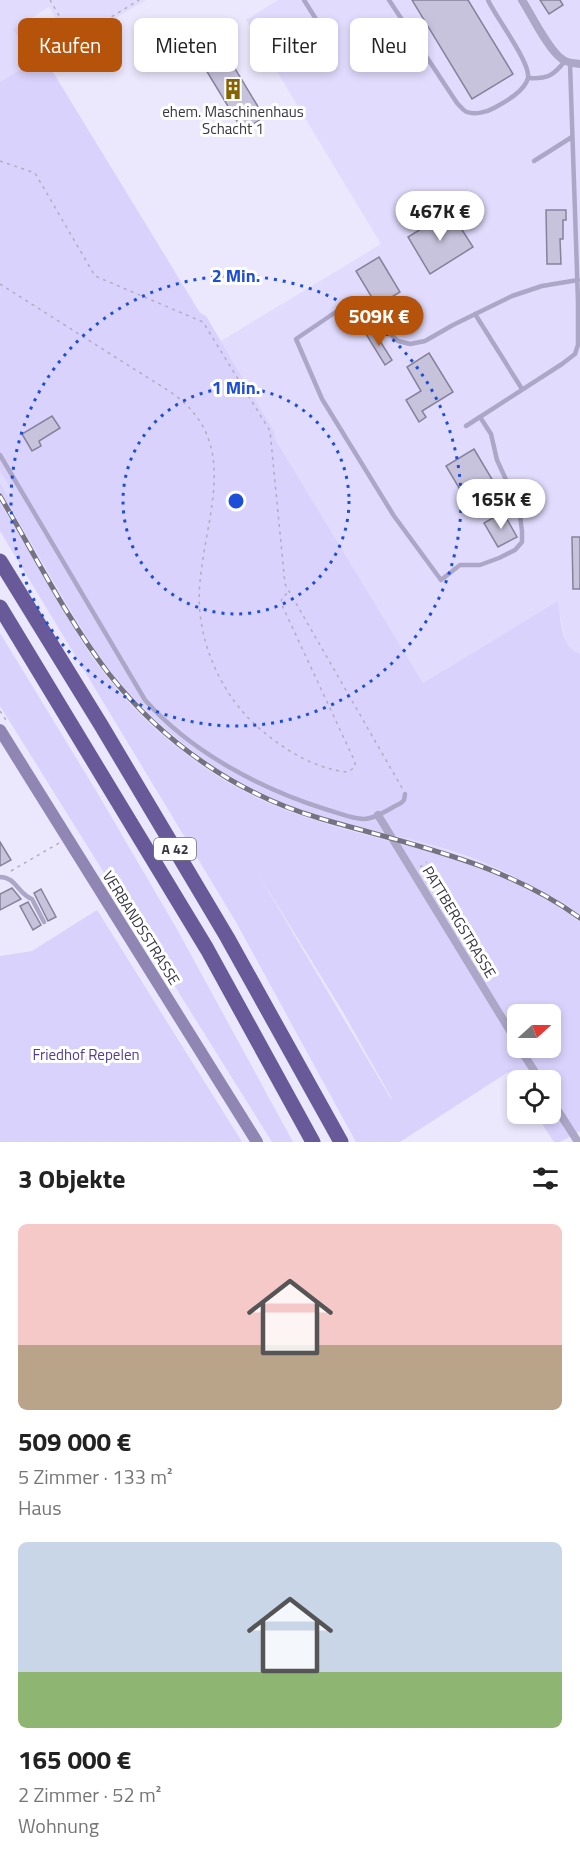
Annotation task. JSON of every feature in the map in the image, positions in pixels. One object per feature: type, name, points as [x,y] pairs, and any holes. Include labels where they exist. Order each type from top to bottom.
[{"type":"highway","name":"A 42","points":[[0,561],[215,917],[341,1142]]},
{"type":"highway","name":"A 42","points":[[0,607],[207,949],[313,1142]]},
{"type":"main road","name":"VERBANDSSTRASSE","points":[[0,730],[257,1142]]},
{"type":"street","points":[[522,0],[552,50],[567,62],[580,64]]},
{"type":"street","name":"PATTBERGSTRASSE","points":[[378,814],[507,1027]]},
{"type":"street","points":[[561,1115],[578,1142]]},
{"type":"lane","points":[[304,0],[315,18]]},
{"type":"lane","points":[[389,0],[457,103],[467,112],[479,113],[493,109],[521,90],[528,78],[527,68],[488,0]]},
{"type":"lane","points":[[528,78],[542,79],[554,74],[567,62]]},
{"type":"lane","points":[[466,426],[562,364],[575,354],[578,345],[577,188],[567,62]]},
{"type":"lane","points":[[534,160],[572,137]]},
{"type":"lane","points":[[480,417],[491,434],[497,460],[519,508],[522,542],[515,550],[499,558],[480,565],[460,565],[441,580],[394,516],[322,399],[296,339],[352,302],[398,341],[410,344],[425,341],[475,314],[522,293],[542,286],[578,280]]},
{"type":"lane","points":[[475,314],[522,389]]},
{"type":"lane","points":[[0,455],[138,689],[154,710],[195,745],[271,788],[316,806],[362,819],[401,803],[405,794]]},
{"type":"lane","points":[[1,877],[8,877],[16,884],[24,897],[32,899],[44,922]]},
{"type":"path","points":[[50,0],[66,26],[71,31],[80,34],[139,0]]},
{"type":"path","points":[[0,161],[35,173],[95,276],[203,322],[270,431],[285,584],[405,794]]},
{"type":"path","points":[[0,284],[172,393],[183,401],[198,419],[213,450],[213,498],[199,583],[199,611],[214,667],[240,710],[254,725],[304,759],[348,772],[355,767],[356,762],[281,603],[282,597],[290,592]]},
{"type":"path","points":[[1,877],[67,838]]},
{"type":"shaded area","points":[[0,0],[146,0],[116,18],[56,18],[49,7],[32,18],[18,18],[18,26],[14,29],[18,35],[18,72],[0,82]]},
{"type":"shaded area","points":[[278,0],[580,0],[580,654],[575,653],[566,642],[557,602],[423,683],[275,439],[274,431],[221,341],[381,244],[277,72],[338,72],[338,18],[250,18],[250,27],[246,20]]},
{"type":"shaded area","points":[[0,471],[14,495],[9,499],[0,483]]},
{"type":"shaded area","points":[[0,490],[101,658],[140,706],[163,729],[192,752],[244,783],[292,806],[328,818],[423,842],[489,865],[553,896],[580,914],[580,922],[540,896],[478,867],[279,808],[243,791],[193,760],[138,712],[99,666],[0,502]]},
{"type":"green space","points":[[18,26],[18,36],[13,29]]},
{"type":"green space","points":[[18,71],[53,72],[200,313],[206,316],[274,431],[275,439],[423,683],[558,601],[565,639],[573,650],[580,654],[580,914],[525,882],[467,856],[314,814],[252,788],[223,772],[169,732],[122,685],[101,658],[0,490],[0,483],[9,498],[14,495],[0,471],[0,82]]},
{"type":"green space","points":[[0,502],[98,665],[142,716],[192,759],[220,778],[280,808],[491,872],[530,891],[580,922],[580,1131],[560,1142],[554,1142],[542,1124],[561,1124],[561,1070],[507,1070],[507,1073],[400,1142],[356,1142],[236,922],[0,531]],"holes":[[[257,872],[343,1012],[392,1099]]]},
{"type":"green space","points":[[0,633],[178,931],[293,1142],[272,1142],[0,706]]},
{"type":"green space","name":"Friedhof Repelen","points":[[97,910],[242,1142],[0,1142],[0,956],[32,951]]},
{"type":"building","points":[[412,0],[468,0],[513,74],[472,99],[428,26],[428,18],[423,18]]},
{"type":"building","points":[[540,0],[560,0],[563,5],[549,14]]},
{"type":"building","name":"ehem. Maschinenhaus Schacht 1","points":[[207,72],[237,72],[260,110],[263,109],[267,115],[243,131]]},
{"type":"building","points":[[546,210],[566,210],[566,220],[563,220],[563,239],[560,239],[561,264],[547,264]]},
{"type":"building","points":[[450,211],[473,247],[430,274],[408,237]]},
{"type":"building","points":[[379,257],[400,292],[377,306],[356,271]]},
{"type":"building","points":[[373,330],[392,360],[385,365],[366,334]]},
{"type":"building","points":[[429,353],[453,392],[422,411],[426,417],[419,422],[406,400],[421,391],[407,367]]},
{"type":"building","points":[[52,416],[60,428],[39,441],[41,446],[32,451],[22,434]]},
{"type":"building","points":[[474,449],[496,486],[468,503],[446,466]]},
{"type":"building","points":[[503,512],[517,537],[498,547],[484,523]]},
{"type":"building","points":[[572,537],[580,537],[580,589],[573,589]]},
{"type":"building","points":[[0,842],[11,860],[0,866]]},
{"type":"building","points":[[12,888],[21,899],[0,910],[0,894]]},
{"type":"building","points":[[41,889],[56,917],[48,921],[34,893]]},
{"type":"building","points":[[28,902],[41,925],[33,930],[20,906]]},
{"type":"railway","points":[[0,496],[65,609],[109,674],[152,721],[203,762],[230,780],[288,808],[421,846],[487,868],[550,898],[580,918]]},
{"type":"place","name":"ehem. Maschinenhaus Schacht 1","points":[[233,89]]}]
